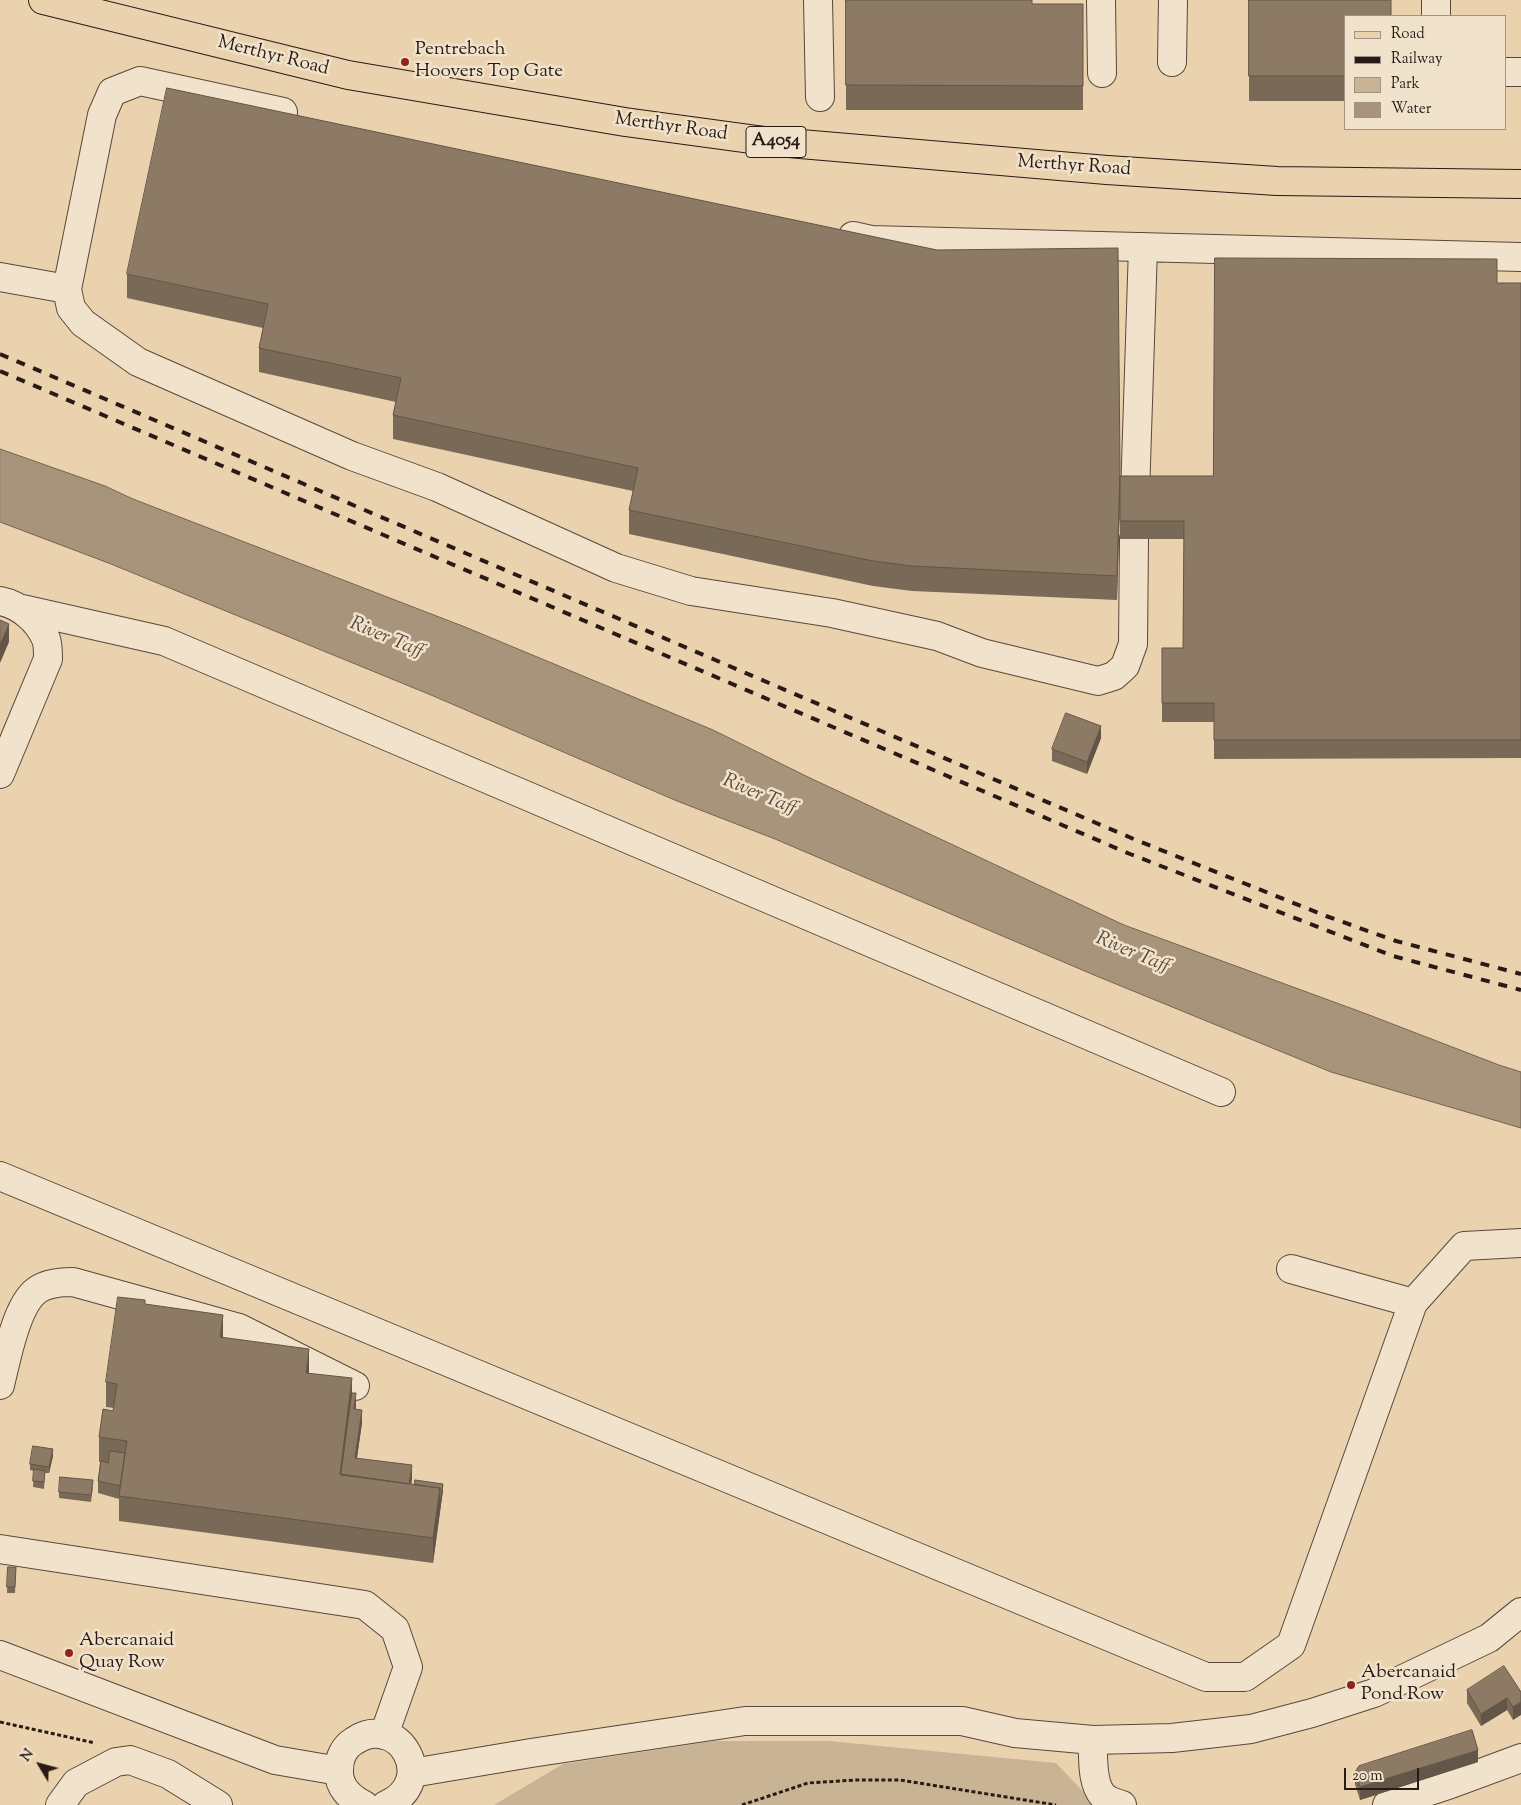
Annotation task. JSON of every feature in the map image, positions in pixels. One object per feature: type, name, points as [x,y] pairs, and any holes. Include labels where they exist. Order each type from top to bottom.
[{"type":"main road","name":"Merthyr Road","points":[[43,0],[348,75],[615,121],[765,141],[1098,169],[1277,181],[1521,184]]},
{"type":"street","points":[[818,0],[820,97]]},
{"type":"street","points":[[1101,0],[1102,73]]},
{"type":"street","points":[[1172,62],[1173,0]]},
{"type":"street","points":[[1436,0],[1436,15]]},
{"type":"street","points":[[1506,72],[1521,72]]},
{"type":"street","points":[[304,117],[140,81],[112,92],[102,115],[66,289],[71,308],[83,323],[138,362],[352,456],[437,486],[616,568],[691,591],[841,615],[937,636],[982,653],[1098,682],[1114,676],[1125,666],[1133,644],[1134,539]]},
{"type":"street","points":[[833,232],[871,240],[1521,257]]},
{"type":"street","points":[[1135,495],[1143,247]]},
{"type":"street","points":[[0,278],[66,289]]},
{"type":"street","points":[[0,774],[48,659],[46,640],[36,624],[11,605]]},
{"type":"street","points":[[11,605],[164,641],[1221,1092]]},
{"type":"street","points":[[0,1176],[1206,1677],[1245,1677],[1291,1644],[1413,1302],[1464,1246],[1521,1243]]},
{"type":"street","points":[[1291,1269],[1413,1302]]},
{"type":"street","points":[[0,1385],[18,1318],[25,1304],[35,1292],[48,1285],[60,1282],[73,1282],[239,1328],[354,1386]]},
{"type":"street","points":[[0,1549],[365,1605],[395,1629],[408,1667],[384,1734]]},
{"type":"street","points":[[412,1773],[745,1721],[962,1721],[1014,1733],[1094,1740],[1172,1738],[1250,1729],[1312,1713],[1374,1693],[1489,1638],[1521,1612]]},
{"type":"street","points":[[0,1655],[276,1760],[339,1771]]},
{"type":"street","points":[[364,1805],[354,1800],[340,1782],[340,1759],[352,1742],[367,1735],[384,1734],[402,1744],[411,1762],[412,1773],[404,1793],[395,1801],[386,1805]]},
{"type":"street","points":[[1094,1740],[1093,1770],[1100,1792],[1107,1799],[1122,1805]]},
{"type":"street","points":[[1387,1805],[1521,1758]]},
{"type":"street","points":[[60,1805],[76,1783],[116,1762],[130,1760],[168,1774],[218,1805]]},
{"type":"path","points":[[0,1722],[107,1746],[130,1760]]},
{"type":"path","points":[[742,1805],[808,1783],[900,1780],[1056,1805]]},
{"type":"green space","points":[[714,1741],[829,1741],[1056,1763],[1096,1805],[494,1805],[563,1764]]},
{"type":"water","name":"River Taff","points":[[0,449],[105,486],[133,499],[465,627],[713,730],[808,777],[1124,925],[1521,1072],[1521,1128],[1331,1072],[1094,975],[775,839],[677,801],[431,695],[111,564],[0,522]]},
{"type":"building","points":[[846,0],[1032,0],[1032,4],[1083,4],[1083,86],[846,85]]},
{"type":"building","points":[[1249,0],[1391,0],[1391,15],[1344,15],[1344,76],[1249,76]]},
{"type":"building","points":[[167,88],[937,250],[1118,248],[1120,470],[1117,576],[912,566],[873,561],[629,510],[638,468],[393,415],[401,378],[259,348],[268,304],[127,274]]},
{"type":"building","points":[[1215,258],[1497,259],[1497,283],[1521,283],[1521,740],[1214,740],[1214,703],[1162,703],[1162,648],[1183,648],[1184,521],[1120,521],[1120,476],[1213,476]]},
{"type":"building","points":[[0,620],[9,624],[0,645]]},
{"type":"building","points":[[1066,713],[1101,726],[1087,762],[1052,749]]},
{"type":"building","points":[[118,1297],[145,1300],[145,1304],[223,1315],[220,1337],[309,1349],[306,1373],[352,1378],[340,1474],[440,1488],[433,1538],[119,1496],[127,1441],[99,1437],[103,1409],[113,1411],[117,1384],[106,1382]]},
{"type":"building","points":[[352,1393],[356,1393],[354,1409],[362,1410],[355,1458],[412,1465],[409,1484],[341,1475]]},
{"type":"building","points":[[33,1446],[53,1449],[49,1467],[30,1464]]},
{"type":"building","points":[[110,1451],[125,1453],[120,1486],[98,1481],[101,1461],[108,1463]]},
{"type":"building","points":[[34,1469],[45,1471],[44,1482],[33,1481]]},
{"type":"building","points":[[60,1477],[93,1480],[91,1495],[59,1492]]},
{"type":"building","points":[[415,1480],[443,1484],[440,1506],[440,1488],[415,1485]]},
{"type":"building","points":[[8,1567],[16,1567],[15,1587],[7,1587]]},
{"type":"building","points":[[1504,1666],[1521,1692],[1521,1702],[1513,1707],[1507,1698],[1481,1714],[1467,1690]]},
{"type":"building","points":[[1472,1730],[1478,1750],[1360,1787],[1355,1772],[1359,1766]]},
{"type":"railway","points":[[0,354],[1136,840],[1326,916],[1396,941],[1521,974]]},
{"type":"railway","points":[[0,371],[1130,854],[1393,956],[1521,990]]},
{"type":"place","name":"Pentrebach Hoovers Top Gate","points":[[405,62]]},
{"type":"place","name":"Abercanaid Quay Row","points":[[69,1653]]},
{"type":"place","name":"Abercanaid Pond Row","points":[[1351,1685]]}]
